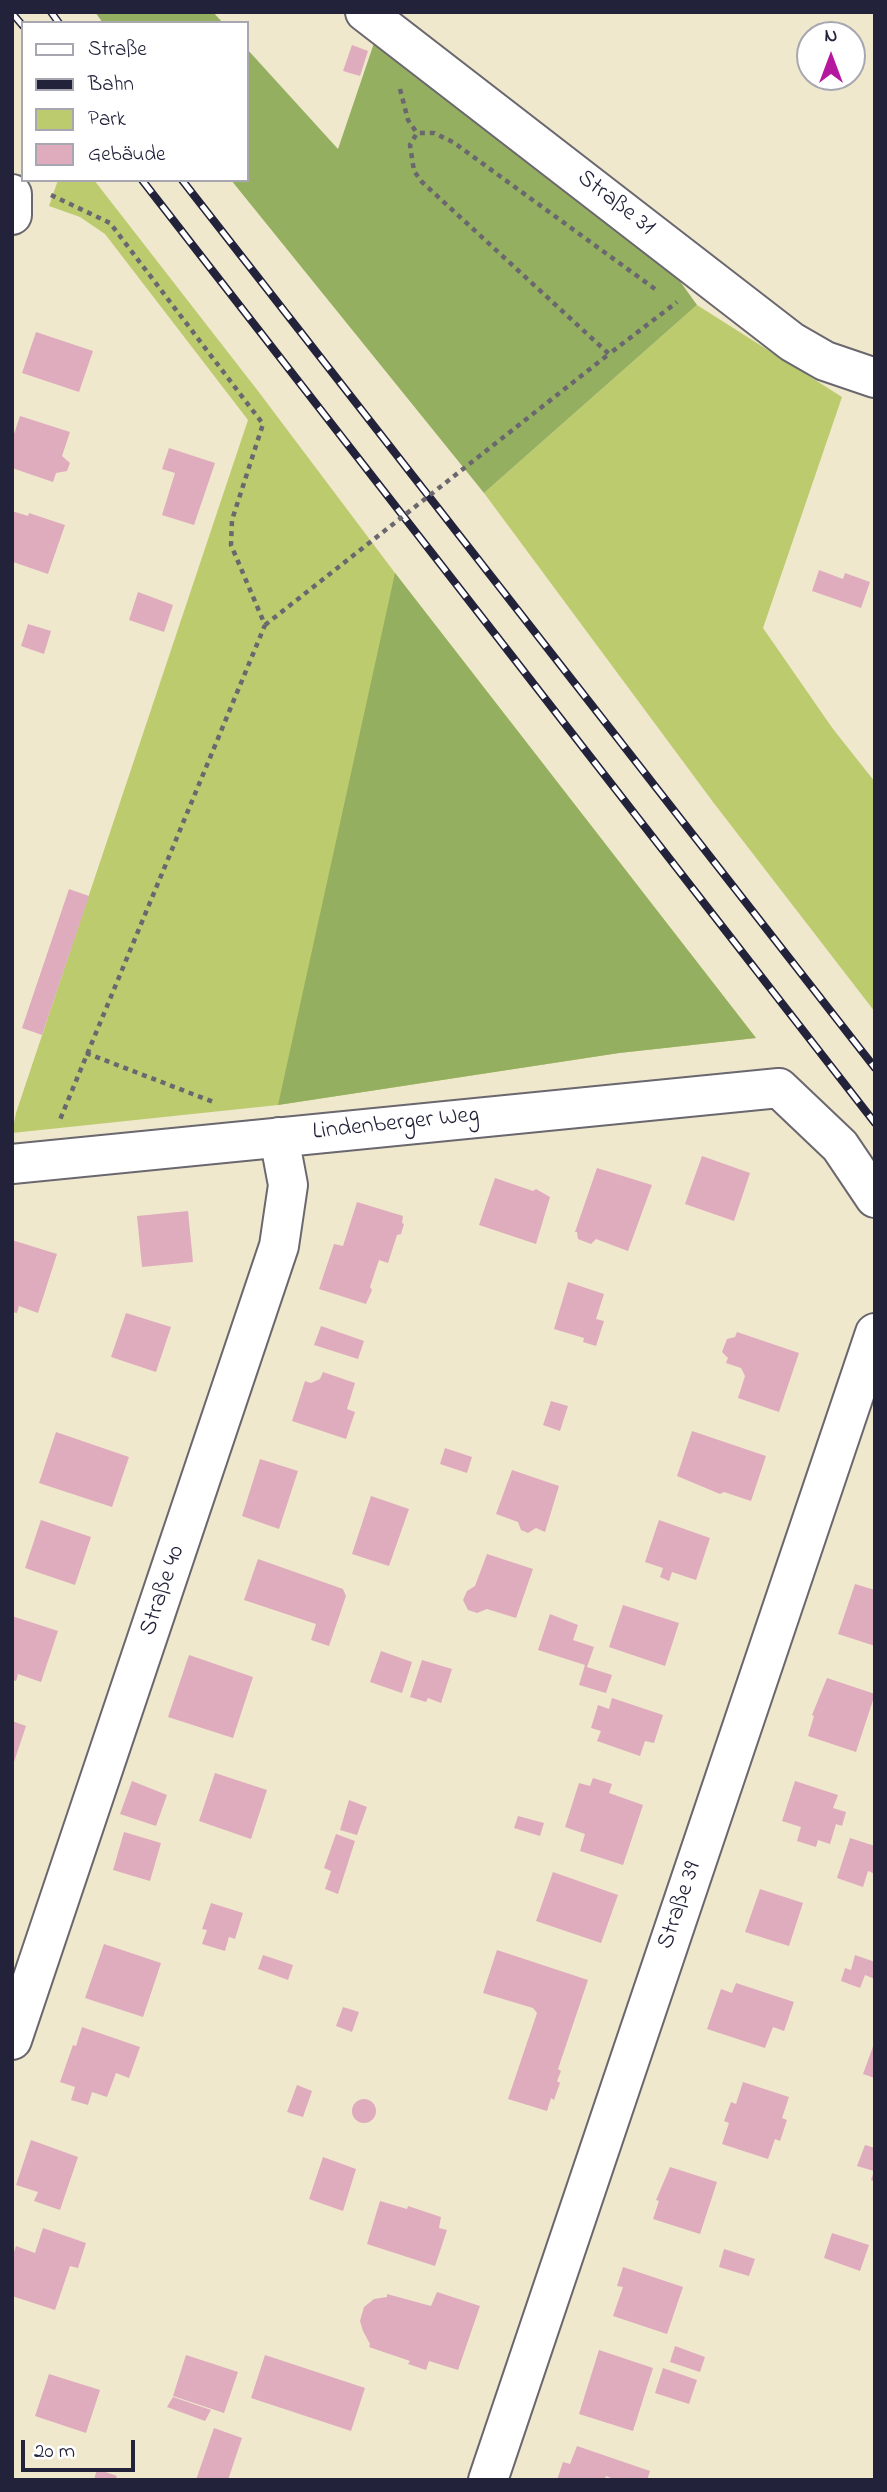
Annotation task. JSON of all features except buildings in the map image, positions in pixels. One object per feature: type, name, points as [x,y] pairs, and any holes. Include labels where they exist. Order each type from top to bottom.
[{"type":"street","name":"Straße 31","points":[[365,12],[792,342],[825,361],[875,378]]},
{"type":"street","points":[[12,215],[31,194]]},
{"type":"street","name":"Lindenberger Weg","points":[[12,1164],[779,1088],[840,1146],[875,1198]]},
{"type":"street","name":"Straße 40","points":[[12,2040],[279,1246],[288,1185],[279,1137]]},
{"type":"street","name":"Straße 39","points":[[488,2480],[875,1333]]},
{"type":"path","points":[[58,1125],[265,625],[676,304],[453,142],[434,133],[417,133],[410,145],[414,171],[422,182],[609,354]]},
{"type":"path","points":[[31,194],[110,223],[263,424],[232,520],[231,545],[265,625]]},
{"type":"path","points":[[86,1054],[226,1108]]},
{"type":"green space","points":[[95,12],[213,12],[221,21],[102,21]]},
{"type":"green space","points":[[374,43],[669,266],[697,305],[484,493],[233,182],[248,182],[248,50],[338,149]]},
{"type":"green space","points":[[57,182],[96,182],[756,1038],[619,1053],[278,1105],[12,1133],[16,1113],[248,420],[105,234],[80,217],[49,206]]},
{"type":"green space","points":[[697,305],[842,397],[763,628],[833,729],[875,782],[875,1012],[713,802],[484,493]]},
{"type":"green space","points":[[395,573],[756,1038],[619,1053],[278,1105]]},
{"type":"railway","points":[[51,12],[58,21]]},
{"type":"railway","points":[[12,13],[21,24]]},
{"type":"railway","points":[[144,182],[875,1123]]},
{"type":"railway","points":[[184,182],[875,1068]]}]
